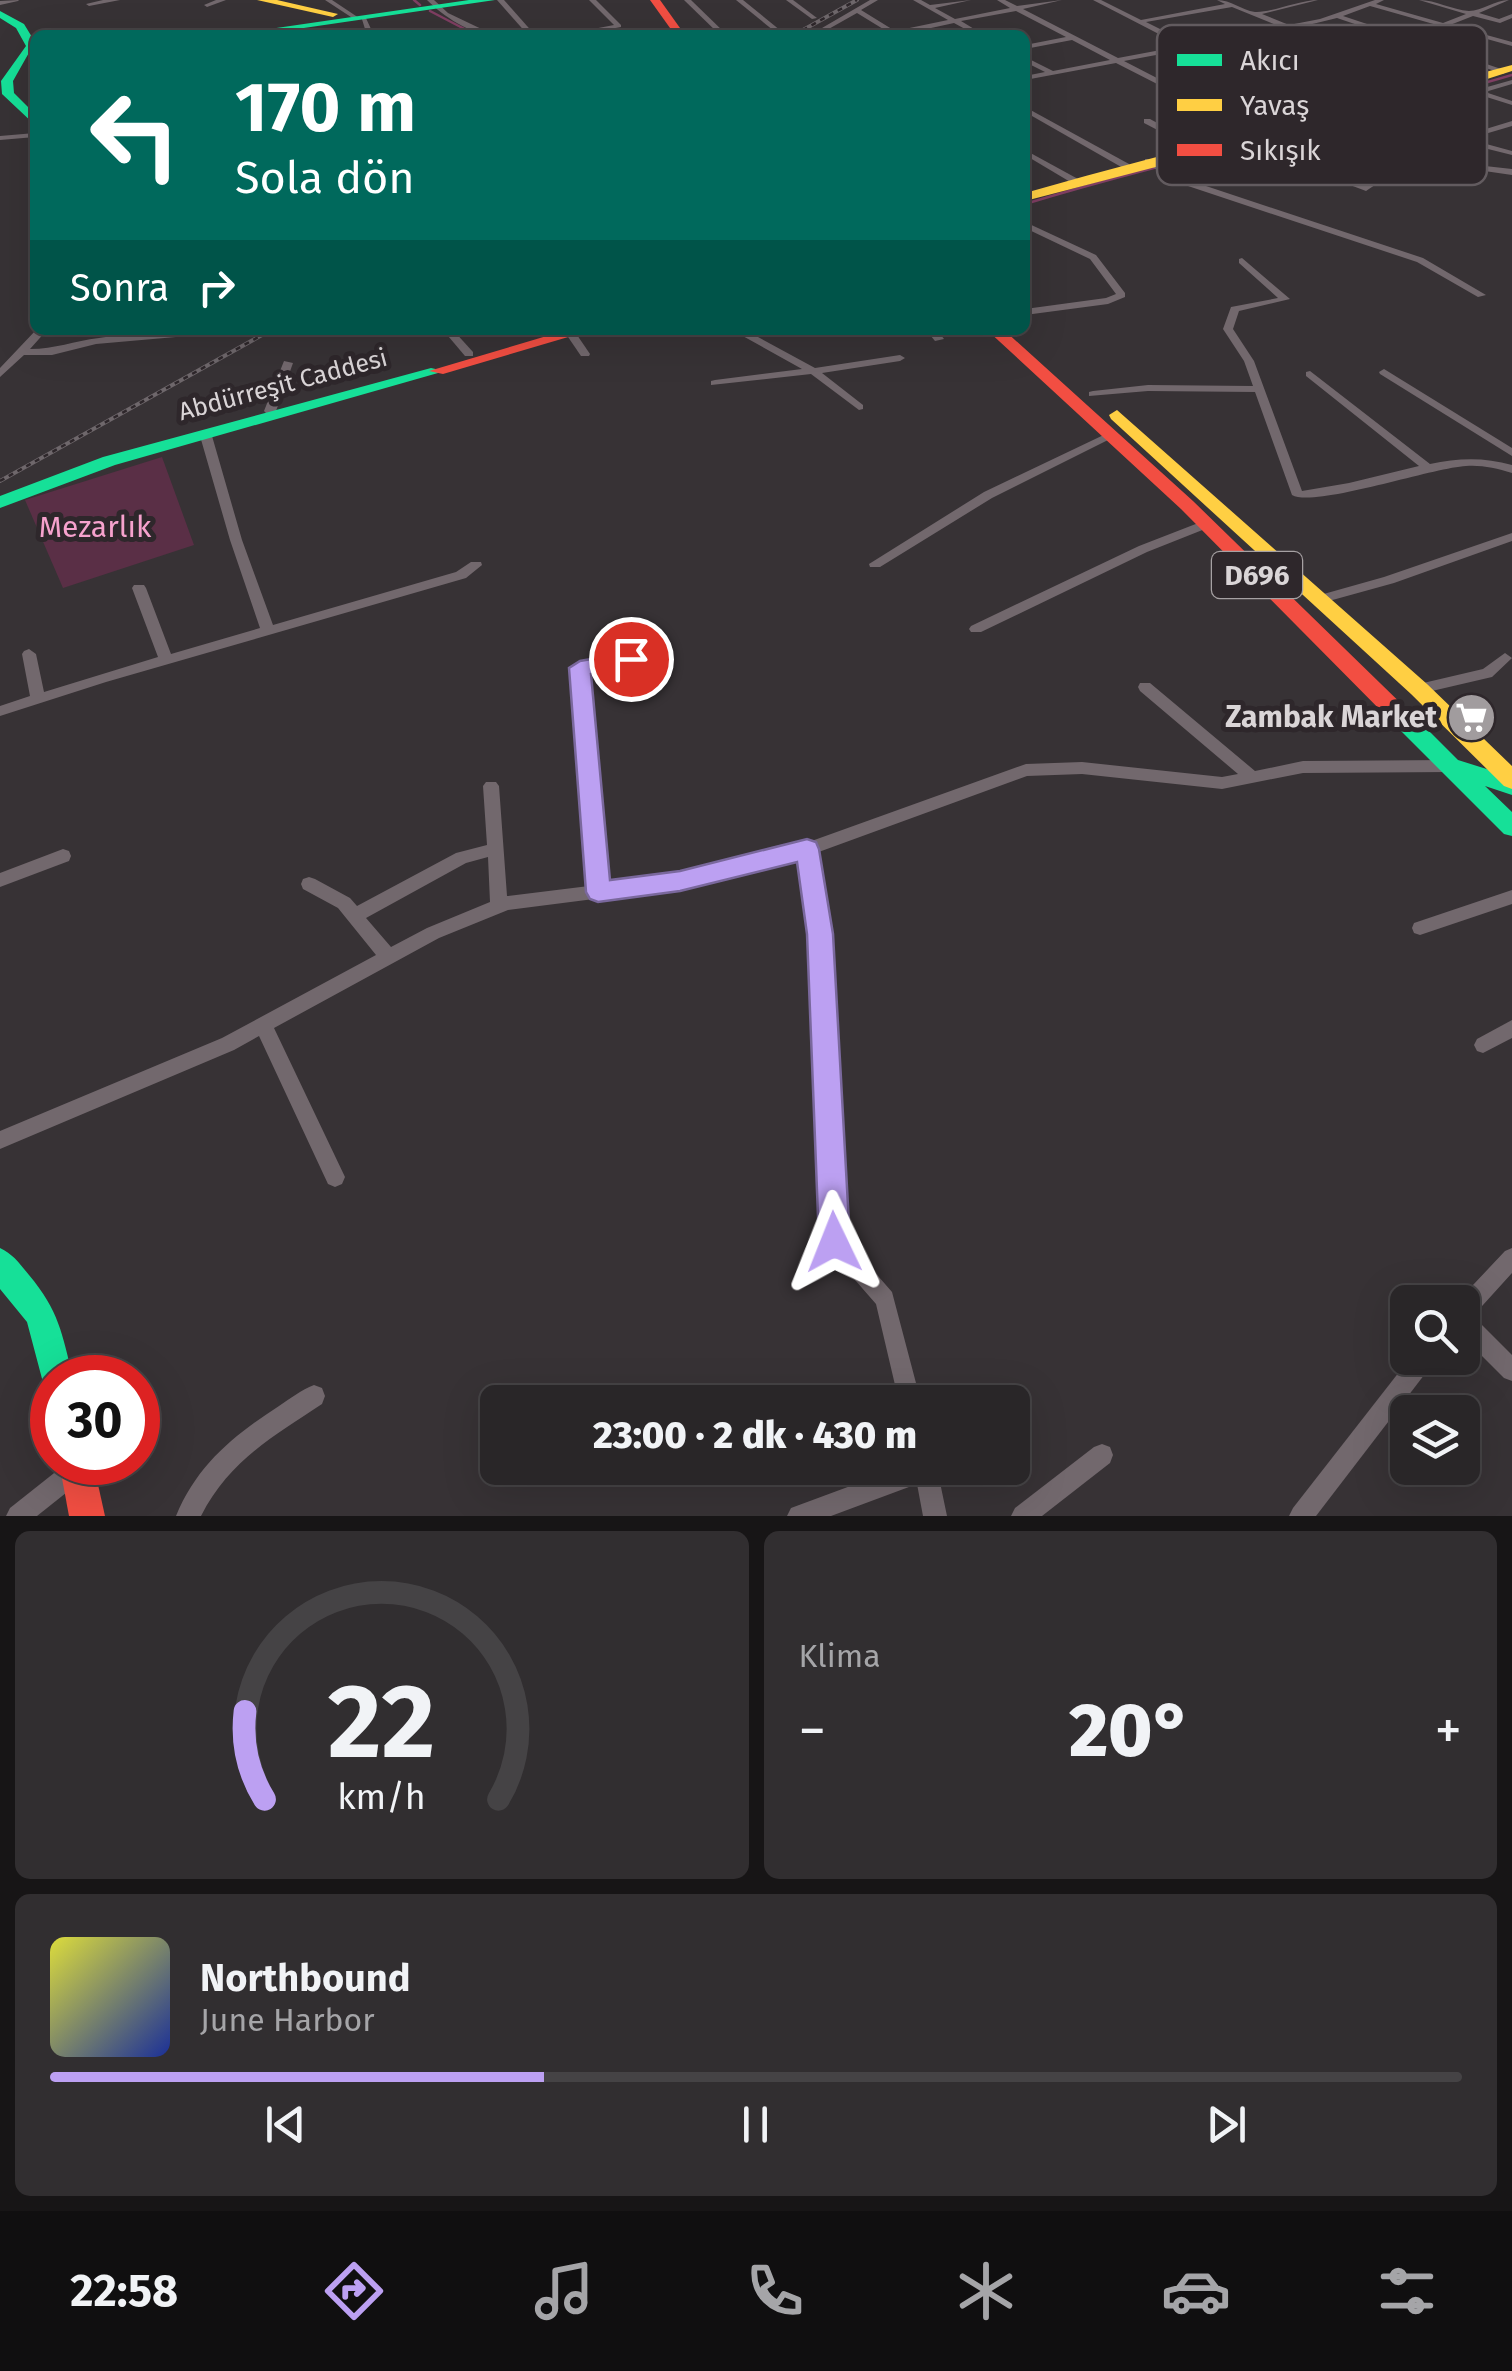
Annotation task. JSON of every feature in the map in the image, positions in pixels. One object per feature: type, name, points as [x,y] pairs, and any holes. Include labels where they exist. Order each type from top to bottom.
[{"type":"main road","points":[[361,23],[271,2],[270,30],[361,23],[434,4],[490,0]]},
{"type":"main road","points":[[641,0],[660,30]]},
{"type":"main road","points":[[655,0],[676,30]]},
{"type":"main road","points":[[0,14],[18,20],[30,38]]},
{"type":"main road","points":[[19,62],[7,81],[8,94],[30,115]]},
{"type":"main road","points":[[1030,196],[1075,181],[1157,163]]},
{"type":"main road","name":"Abdürreşit Caddesi","points":[[0,499],[104,457],[469,354],[550,335]]},
{"type":"main road","name":"Abdürreşit Caddesi","points":[[0,499],[90,467],[553,335]]},
{"type":"main road","name":"D696","points":[[1001,335],[1206,524],[1512,827]]},
{"type":"main road","name":"D696","points":[[1023,335],[1172,460],[1419,690],[1512,783]]},
{"type":"main road","points":[[1450,766],[1512,783]]},
{"type":"main road","points":[[0,1264],[41,1314],[51,1355]]},
{"type":"main road","points":[[81,1485],[87,1516]]},
{"type":"street","points":[[0,4],[16,0]]},
{"type":"street","points":[[88,4],[117,0]]},
{"type":"street","points":[[208,5],[223,0]]},
{"type":"street","points":[[328,0],[361,23]]},
{"type":"street","points":[[500,0],[527,30]]},
{"type":"street","points":[[592,0],[619,26],[595,30]]},
{"type":"street","points":[[687,0],[719,30]]},
{"type":"street","points":[[739,0],[777,30]]},
{"type":"street","points":[[789,0],[814,18]]},
{"type":"street","points":[[822,30],[875,0]]},
{"type":"street","points":[[916,0],[972,30]]},
{"type":"street","points":[[929,7],[968,0]]},
{"type":"street","points":[[1000,0],[1157,82]]},
{"type":"street","points":[[1096,0],[1157,28]]},
{"type":"street","points":[[1255,14],[1316,0]]},
{"type":"street","points":[[1357,0],[1446,25]]},
{"type":"street","points":[[1297,25],[1382,0]]},
{"type":"street","points":[[1422,0],[1500,21],[1512,16]]},
{"type":"street","points":[[911,30],[1053,1]]},
{"type":"street","points":[[1442,24],[1505,1]]},
{"type":"street","points":[[1142,21],[1227,2],[1283,25]]},
{"type":"street","points":[[434,4],[482,30]]},
{"type":"street","points":[[856,10],[889,30]]},
{"type":"street","points":[[1338,16],[1365,25]]},
{"type":"street","points":[[1487,37],[1512,44]]},
{"type":"street","points":[[1030,45],[1071,38]]},
{"type":"street","points":[[1030,77],[1157,52]]},
{"type":"street","points":[[1030,61],[1052,73]]},
{"type":"street","points":[[1487,95],[1512,103]]},
{"type":"street","points":[[1030,114],[1157,168]]},
{"type":"street","points":[[1146,121],[1157,127]]},
{"type":"street","points":[[1487,131],[1512,123]]},
{"type":"street","points":[[0,138],[30,135]]},
{"type":"street","points":[[1487,147],[1512,153]]},
{"type":"street","points":[[1030,155],[1075,181]]},
{"type":"street","points":[[1150,165],[1157,163]]},
{"type":"street","points":[[1487,169],[1512,172]]},
{"type":"street","points":[[1194,185],[1420,260],[1481,295]]},
{"type":"street","points":[[1030,227],[1093,257],[1122,294],[1108,301],[1030,311]]},
{"type":"street","points":[[1242,261],[1284,299],[1234,309],[1228,329],[1249,360],[1298,495],[1429,470],[1496,462],[1512,455]]},
{"type":"street","points":[[0,374],[37,335]]},
{"type":"street","points":[[21,352],[52,352],[96,341],[164,335]]},
{"type":"street","points":[[452,335],[469,354]]},
{"type":"street","points":[[570,335],[586,354]]},
{"type":"street","points":[[746,335],[813,371],[859,407]]},
{"type":"street","points":[[716,383],[900,358]]},
{"type":"street","points":[[270,411],[288,363]]},
{"type":"street","points":[[1384,372],[1512,455]]},
{"type":"street","points":[[1310,374],[1429,470]]},
{"type":"street","points":[[1093,394],[1148,388],[1260,389]]},
{"type":"street","points":[[875,564],[988,495],[1112,434]]},
{"type":"street","points":[[206,436],[268,631]]},
{"type":"street","points":[[1496,462],[1512,470]]},
{"type":"street","points":[[976,629],[1142,549],[1206,524]]},
{"type":"street","points":[[1318,600],[1390,580],[1512,537]]},
{"type":"street","points":[[0,711],[166,659],[462,575],[476,564]]},
{"type":"street","points":[[140,588],[166,659]]},
{"type":"street","points":[[29,654],[38,699]]},
{"type":"street","points":[[1419,690],[1486,672],[1505,658]]},
{"type":"street","points":[[598,892],[580,668],[631,659]]},
{"type":"street","points":[[1145,686],[1252,777]]},
{"type":"street","points":[[0,1140],[228,1044],[433,933],[499,906],[680,881],[807,849],[1026,770],[1082,768],[1222,783],[1303,767],[1450,766]]},
{"type":"street","points":[[492,786],[499,906]]},
{"type":"street","points":[[354,916],[462,858],[495,849]]},
{"type":"street","points":[[807,849],[820,934],[834,1242],[885,1299],[906,1385]]},
{"type":"street","points":[[0,880],[63,856]]},
{"type":"street","points":[[309,884],[344,903],[388,957]]},
{"type":"street","points":[[1420,928],[1512,897]]},
{"type":"street","points":[[264,1024],[335,1177]]},
{"type":"street","points":[[1483,1045],[1512,1028]]},
{"type":"street","points":[[1480,1296],[1512,1258]]},
{"type":"street","points":[[1480,1336],[1512,1370]]},
{"type":"street","points":[[1301,1516],[1409,1375]]},
{"type":"street","points":[[188,1516],[199,1488],[224,1456],[314,1396]]},
{"type":"street","points":[[1023,1516],[1102,1455]]},
{"type":"street","points":[[18,1516],[55,1485]]},
{"type":"street","points":[[799,1516],[881,1485]]},
{"type":"street","points":[[929,1485],[935,1516]]},
{"type":"green space","name":"Mezarlık","points":[[162,457],[194,545],[63,588],[25,500]]},
{"type":"waterway","points":[[414,0],[420,5]]},
{"type":"waterway","points":[[430,11],[466,30]]},
{"type":"waterway","points":[[1487,82],[1512,75]]},
{"type":"waterway","points":[[1030,203],[1157,167]]},
{"type":"railway","points":[[803,30],[857,0]]},
{"type":"railway","points":[[0,481],[262,335]]},
{"type":"traffic: fast","points":[[271,30],[490,0]]},
{"type":"traffic: fast","points":[[0,14],[20,26],[30,44]]},
{"type":"traffic: fast","points":[[30,47],[7,81],[8,94],[30,116]]},
{"type":"traffic: fast","points":[[0,502],[109,461],[437,371]]},
{"type":"traffic: fast","points":[[1409,725],[1512,827]]},
{"type":"traffic: fast","points":[[1451,766],[1512,786]]},
{"type":"traffic: fast","points":[[0,1264],[41,1314],[51,1355]]},
{"type":"traffic: slow","points":[[262,0],[333,14]]},
{"type":"traffic: slow","points":[[1487,76],[1512,68]]},
{"type":"traffic: slow","points":[[1030,196],[1157,161]]},
{"type":"traffic: slow","points":[[1117,415],[1419,689],[1512,780]]},
{"type":"traffic: jam","points":[[655,0],[676,30]]},
{"type":"traffic: jam","points":[[437,371],[566,335]]},
{"type":"traffic: jam","points":[[1000,335],[1187,505],[1409,725]]},
{"type":"traffic: jam","points":[[81,1485],[87,1516]]},
{"type":"place","name":"Zambak Market","points":[[1472,717]]},
{"type":"route","points":[[631,659],[580,668],[598,892],[680,881],[807,849],[820,934],[834,1242]]}]
